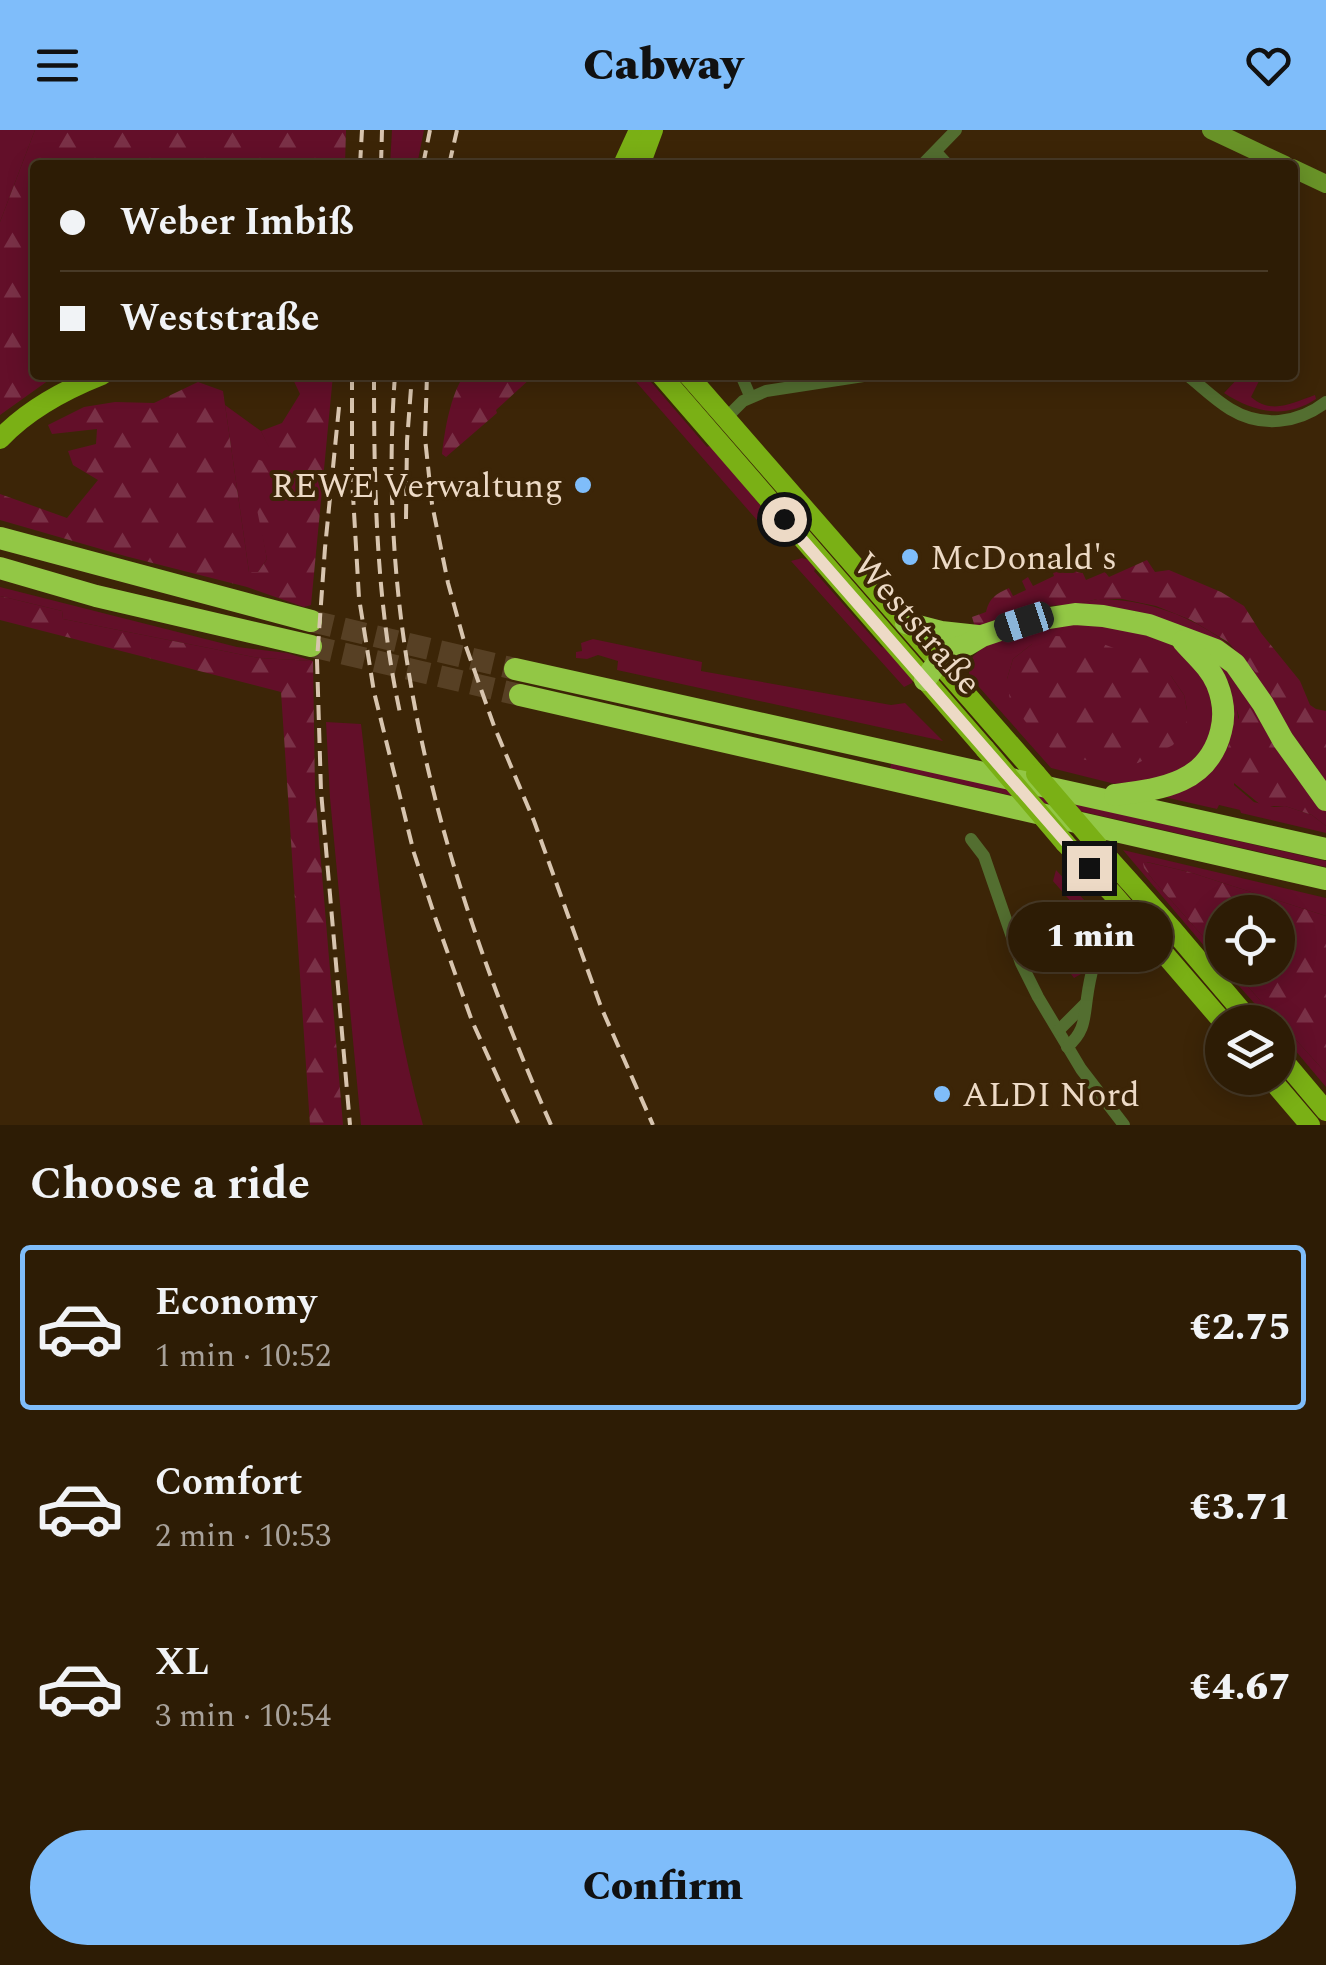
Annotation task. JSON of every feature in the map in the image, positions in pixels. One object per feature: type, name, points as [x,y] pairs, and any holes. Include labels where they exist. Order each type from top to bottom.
[{"type":"highway","points":[[0,538],[311,621]]},
{"type":"highway","points":[[0,568],[131,604],[311,646]]},
{"type":"highway","points":[[936,671],[954,649],[1024,622],[1075,614],[1150,625],[1216,650],[1235,664],[1298,764],[1326,800]]},
{"type":"highway","points":[[906,623],[975,640]]},
{"type":"highway","points":[[1096,797],[1152,790],[1188,778],[1218,742],[1223,710],[1218,685],[1182,638]]},
{"type":"highway","points":[[515,669],[1326,849]]},
{"type":"highway","points":[[520,694],[1322,880]]},
{"type":"main road","points":[[625,160],[639,130]]},
{"type":"main road","points":[[642,160],[653,130]]},
{"type":"main road","points":[[0,439],[30,412],[91,380]]},
{"type":"main road","name":"Weststraße","points":[[666,380],[936,671],[1021,756],[1102,851],[1138,912],[1210,1005]]},
{"type":"main road","name":"Weststraße","points":[[692,380],[906,623],[984,748],[1065,843],[1234,1005]]},
{"type":"main road","points":[[1295,1074],[1326,1111]]},
{"type":"main road","points":[[1284,1095],[1310,1125]]},
{"type":"street","points":[[927,160],[956,130]]},
{"type":"street","points":[[1211,130],[1275,160]]},
{"type":"street","points":[[936,152],[943,160]]},
{"type":"street","points":[[1298,171],[1326,184]]},
{"type":"street","points":[[742,380],[750,396]]},
{"type":"street","points":[[726,418],[750,396],[838,380]]},
{"type":"street","points":[[1193,380],[1230,410],[1269,422],[1295,420],[1326,402]]},
{"type":"street","points":[[971,839],[984,856],[1021,963],[1038,997],[1066,1046],[1124,1125]]},
{"type":"street","points":[[1066,1046],[1084,1027],[1090,977],[1100,946],[1112,926],[1138,912]]},
{"type":"street","points":[[1059,1030],[1086,1003]]},
{"type":"green space","points":[[0,130],[35,130],[0,222]]},
{"type":"green space","points":[[35,130],[346,130],[345,160],[30,160],[30,380],[49,380],[0,415],[0,222]]},
{"type":"green space","points":[[392,130],[424,130],[418,160],[390,160]]},
{"type":"green space","points":[[293,380],[333,380],[311,605],[304,607],[247,587],[0,520],[0,494],[67,518],[98,480],[73,465],[68,451],[96,444],[97,429],[52,434],[48,425],[84,407],[115,402],[154,403],[198,382],[223,391],[249,572],[258,572],[267,559],[250,475],[254,458],[271,464],[273,456],[261,431],[282,423],[300,394]]},
{"type":"green space","points":[[462,380],[529,380],[446,457],[442,454]]},
{"type":"green space","points":[[634,380],[649,380],[707,447],[713,447],[774,522],[763,527]]},
{"type":"green space","points":[[1236,380],[1260,380],[1251,397],[1267,405],[1282,406],[1315,395],[1316,399],[1292,410],[1269,411],[1224,393]]},
{"type":"green space","points":[[225,405],[261,431],[274,456],[261,525],[267,559],[258,572],[249,572]]},
{"type":"green space","points":[[802,558],[817,567],[814,571],[881,647],[887,648],[914,677],[912,683],[904,687],[791,561]]},
{"type":"green space","points":[[1147,560],[1155,572],[1169,570],[1244,606],[1300,681],[1310,705],[1326,711],[1326,783],[1259,676],[1228,642],[1191,620],[1156,606],[1097,599],[1047,606],[975,627],[972,617],[986,612],[997,595],[1009,588],[1013,596],[1026,590],[1022,581],[1028,577],[1033,586],[1054,576],[1051,566],[1057,564],[1061,572],[1079,565],[1086,580],[1105,572],[1109,577]]},
{"type":"green space","points":[[0,587],[237,647],[287,653],[313,661],[259,658],[63,619],[62,611],[0,596]]},
{"type":"green space","points":[[0,596],[62,611],[63,619],[259,658],[313,661],[315,791],[343,1125],[310,1125],[281,692],[0,620]]},
{"type":"green space","points":[[1097,599],[1165,610],[1226,642],[1267,685],[1311,761],[1266,696],[1185,627],[1134,611],[1078,604]]},
{"type":"green space","points":[[1062,624],[1129,628],[1184,653],[1206,677],[1217,734],[1180,777],[1115,784],[1051,768],[971,678],[969,666],[986,646]],"holes":[[[1032,644],[1171,676],[1184,695],[1187,710],[1007,679],[1013,659]]]},
{"type":"green space","points":[[1056,636],[1087,638],[1146,660],[1171,676],[1184,695],[1187,710],[1187,724],[1173,745],[1138,763],[1115,766],[1057,754],[1035,734],[1010,701],[1007,679],[1013,659],[1032,644]]},
{"type":"green space","points":[[593,639],[702,662],[701,671],[891,705],[905,703],[943,741],[617,670],[618,661],[598,655],[576,658],[576,652],[582,651],[581,643]]},
{"type":"green space","points":[[1211,662],[1228,668],[1326,814],[1225,677],[1238,716],[1234,785],[1254,802],[1312,815],[1326,826],[1326,833],[1219,805],[1217,809],[1164,797],[1220,757]]},
{"type":"green space","points":[[1227,670],[1296,777],[1326,814],[1326,826],[1312,815],[1285,806],[1262,806],[1228,778],[1224,767],[1226,753],[1239,717],[1225,676]]},
{"type":"green space","points":[[326,722],[361,724],[391,976],[423,1125],[361,1125]]},
{"type":"green space","points":[[892,762],[1326,861],[1326,867],[890,768]]},
{"type":"green space","points":[[1123,850],[1326,898],[1326,916],[1295,906],[1295,895],[1261,895],[1189,872],[1144,863],[1154,881],[1205,939],[1205,947]]},
{"type":"green space","points":[[1143,863],[1189,872],[1261,895],[1205,895],[1205,939]]},
{"type":"green space","points":[[1056,870],[1101,924],[1081,974],[1074,978],[1071,974],[1084,927],[1082,916],[1087,912],[1078,902],[1073,904],[1053,881]]},
{"type":"green space","points":[[1295,906],[1326,916],[1326,1073],[1295,1039],[1295,1005],[1264,1005],[1246,985],[1295,985]]},
{"type":"green space","points":[[1238,985],[1246,985],[1264,1005],[1256,1005]]},
{"type":"green space","points":[[1295,1039],[1326,1073],[1326,1087],[1295,1050]]},
{"type":"tunnel","points":[[311,621],[515,669]]},
{"type":"tunnel","points":[[311,646],[520,695]]},
{"type":"railway","points":[[360,160],[362,130]]},
{"type":"railway","points":[[381,160],[382,130]]},
{"type":"railway","points":[[424,160],[430,130]]},
{"type":"railway","points":[[450,160],[457,130]]},
{"type":"railway","points":[[352,380],[352,478],[359,598],[374,692],[414,853],[436,920],[472,1021],[519,1125]]},
{"type":"railway","points":[[374,380],[381,587],[400,713]]},
{"type":"railway","points":[[395,380],[392,473],[396,570],[408,665],[426,759],[479,944],[551,1125]]},
{"type":"railway","points":[[406,519],[412,380]]},
{"type":"railway","points":[[427,380],[425,438],[432,504],[464,641],[601,1007],[653,1125]]},
{"type":"railway","points":[[339,407],[317,660],[321,791],[350,1125]]},
{"type":"place","name":"REWE Verwaltung","points":[[583,485]]},
{"type":"place","name":"McDonald's","points":[[910,557]]},
{"type":"place","name":"ALDI Nord","points":[[942,1094]]},
{"type":"route","points":[[784,519],[1089,868]]}]
